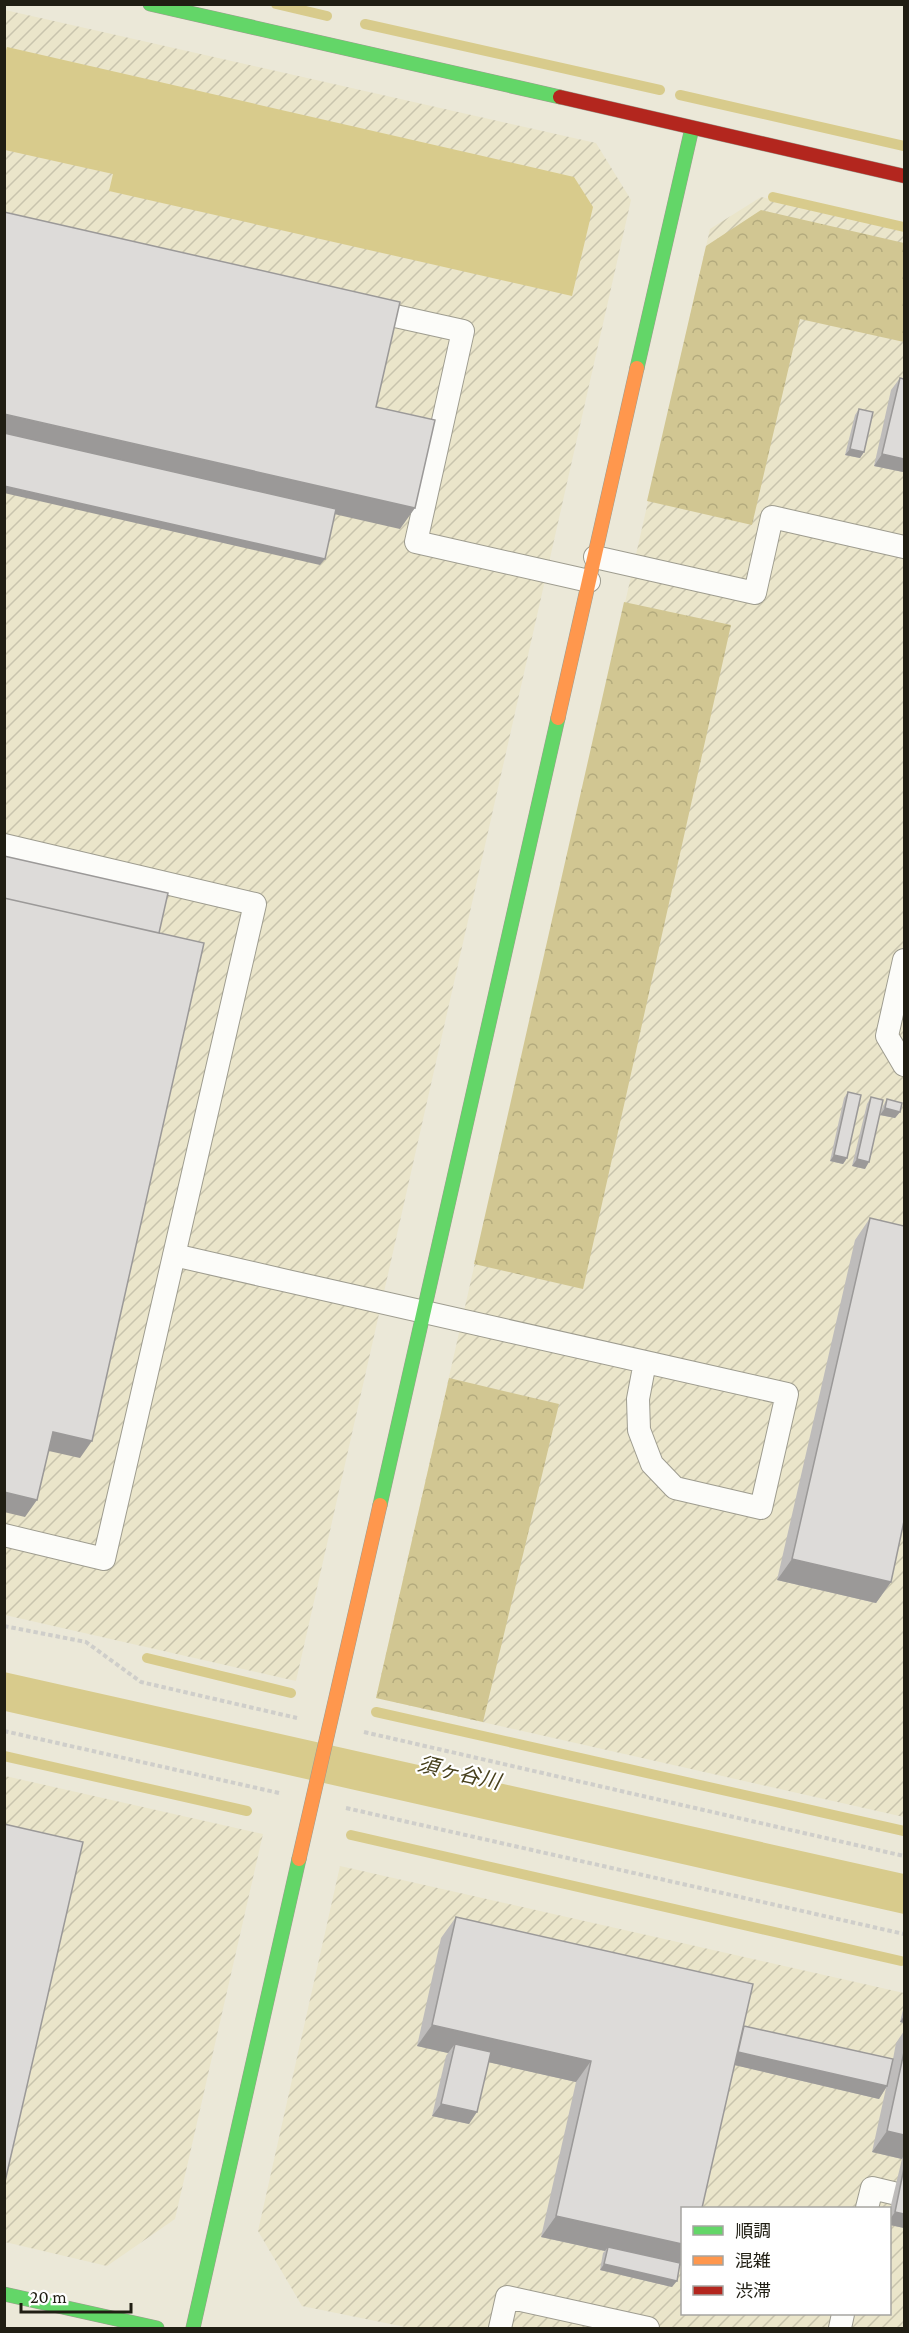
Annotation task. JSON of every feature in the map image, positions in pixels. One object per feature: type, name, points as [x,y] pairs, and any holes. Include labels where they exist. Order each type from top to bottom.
[{"type":"street","points":[[150,4],[904,176]]},
{"type":"street","points":[[193,2328],[692,128]]},
{"type":"street","points":[[4,2294],[157,2328]]},
{"type":"lane","points":[[349,305],[463,331],[416,542],[590,581]]},
{"type":"lane","points":[[595,557],[755,593],[772,517],[904,547]]},
{"type":"lane","points":[[4,845],[255,904],[104,1559],[4,1535]]},
{"type":"lane","points":[[904,960],[887,1036],[904,1065]]},
{"type":"lane","points":[[174,1255],[787,1394],[761,1508],[675,1488],[652,1464],[639,1430],[638,1399],[645,1362]]},
{"type":"lane","points":[[867,2207],[872,2188],[893,2193]]},
{"type":"lane","points":[[500,2328],[507,2297],[648,2328]]},
{"type":"path","points":[[4,1626],[86,1642],[141,1682],[298,1718]]},
{"type":"path","points":[[357,1730],[904,1856]]},
{"type":"path","points":[[4,1731],[280,1793]]},
{"type":"path","points":[[340,1807],[904,1934]]},
{"type":"shaded area","points":[[5,10],[596,143],[631,200],[296,1681],[5,1615]]},
{"type":"shaded area","points":[[7,47],[574,177],[593,207],[572,296],[109,191],[113,174],[5,150],[4,57]]},
{"type":"shaded area","points":[[761,197],[904,229],[904,1817],[376,1698],[710,229]]},
{"type":"shaded area","points":[[4,1672],[904,1874],[904,1914],[5,1711]]},
{"type":"shaded area","points":[[5,1776],[263,1834],[175,2219],[107,2266],[5,2242]]},
{"type":"shaded area","points":[[340,1866],[904,1993],[904,2328],[410,2328],[302,2306],[258,2231]]},
{"type":"green space","points":[[761,210],[904,243],[904,342],[800,319],[752,525],[647,501],[706,246]]},
{"type":"green space","points":[[624,602],[731,625],[583,1289],[474,1264]]},
{"type":"green space","points":[[449,1378],[559,1404],[483,1722],[376,1698]]},
{"type":"building","points":[[4,212],[400,302],[376,407],[435,420],[415,508],[4,414]]},
{"type":"building","points":[[900,378],[904,379],[904,459],[882,454]]},
{"type":"building","points":[[859,409],[873,412],[864,452],[850,449]]},
{"type":"building","points":[[4,433],[336,509],[325,559],[4,486]]},
{"type":"building","points":[[4,856],[168,893],[159,933],[4,898]]},
{"type":"building","points":[[4,898],[204,943],[92,1441],[53,1432],[37,1500],[4,1492]]},
{"type":"building","points":[[848,1092],[861,1095],[847,1158],[834,1155]]},
{"type":"building","points":[[871,1097],[883,1100],[869,1162],[857,1159]]},
{"type":"building","points":[[887,1099],[902,1103],[900,1112],[885,1108]]},
{"type":"building","points":[[870,1218],[904,1226],[904,1521],[891,1582],[792,1559]]},
{"type":"building","points":[[4,1824],[83,1842],[4,2186]]},
{"type":"building","points":[[456,1917],[753,1984],[702,2207],[681,2207],[681,2244],[556,2216],[591,2061],[432,2025]]},
{"type":"building","points":[[744,2026],[893,2059],[887,2086],[738,2052]]},
{"type":"building","points":[[455,2044],[491,2052],[477,2112],[441,2104]]},
{"type":"building","points":[[904,2052],[904,2135],[887,2131]]},
{"type":"building","points":[[904,2168],[904,2214],[895,2212]]},
{"type":"building","points":[[608,2247],[680,2263],[677,2281],[604,2264]]},
{"type":"waterway","points":[[276,4],[327,16]]},
{"type":"waterway","points":[[365,24],[660,90]]},
{"type":"waterway","points":[[680,95],[904,146]]},
{"type":"waterway","points":[[773,197],[904,227]]},
{"type":"waterway","points":[[147,1658],[291,1693]]},
{"type":"waterway","points":[[376,1712],[904,1831]]},
{"type":"waterway","points":[[4,1756],[247,1811]]},
{"type":"waterway","points":[[351,1835],[901,1961]]},
{"type":"traffic: fast","points":[[150,4],[560,97]]},
{"type":"traffic: fast","points":[[637,368],[692,128]]},
{"type":"traffic: fast","points":[[380,1505],[558,718]]},
{"type":"traffic: fast","points":[[193,2328],[299,1859]]},
{"type":"traffic: fast","points":[[4,2294],[157,2328]]},
{"type":"traffic: slow","points":[[558,718],[637,368]]},
{"type":"traffic: slow","points":[[299,1859],[380,1505]]},
{"type":"traffic: jam","points":[[560,97],[904,176]]},
{"type":"water label","name":"須ヶ谷川","points":[[459,1773]]}]
